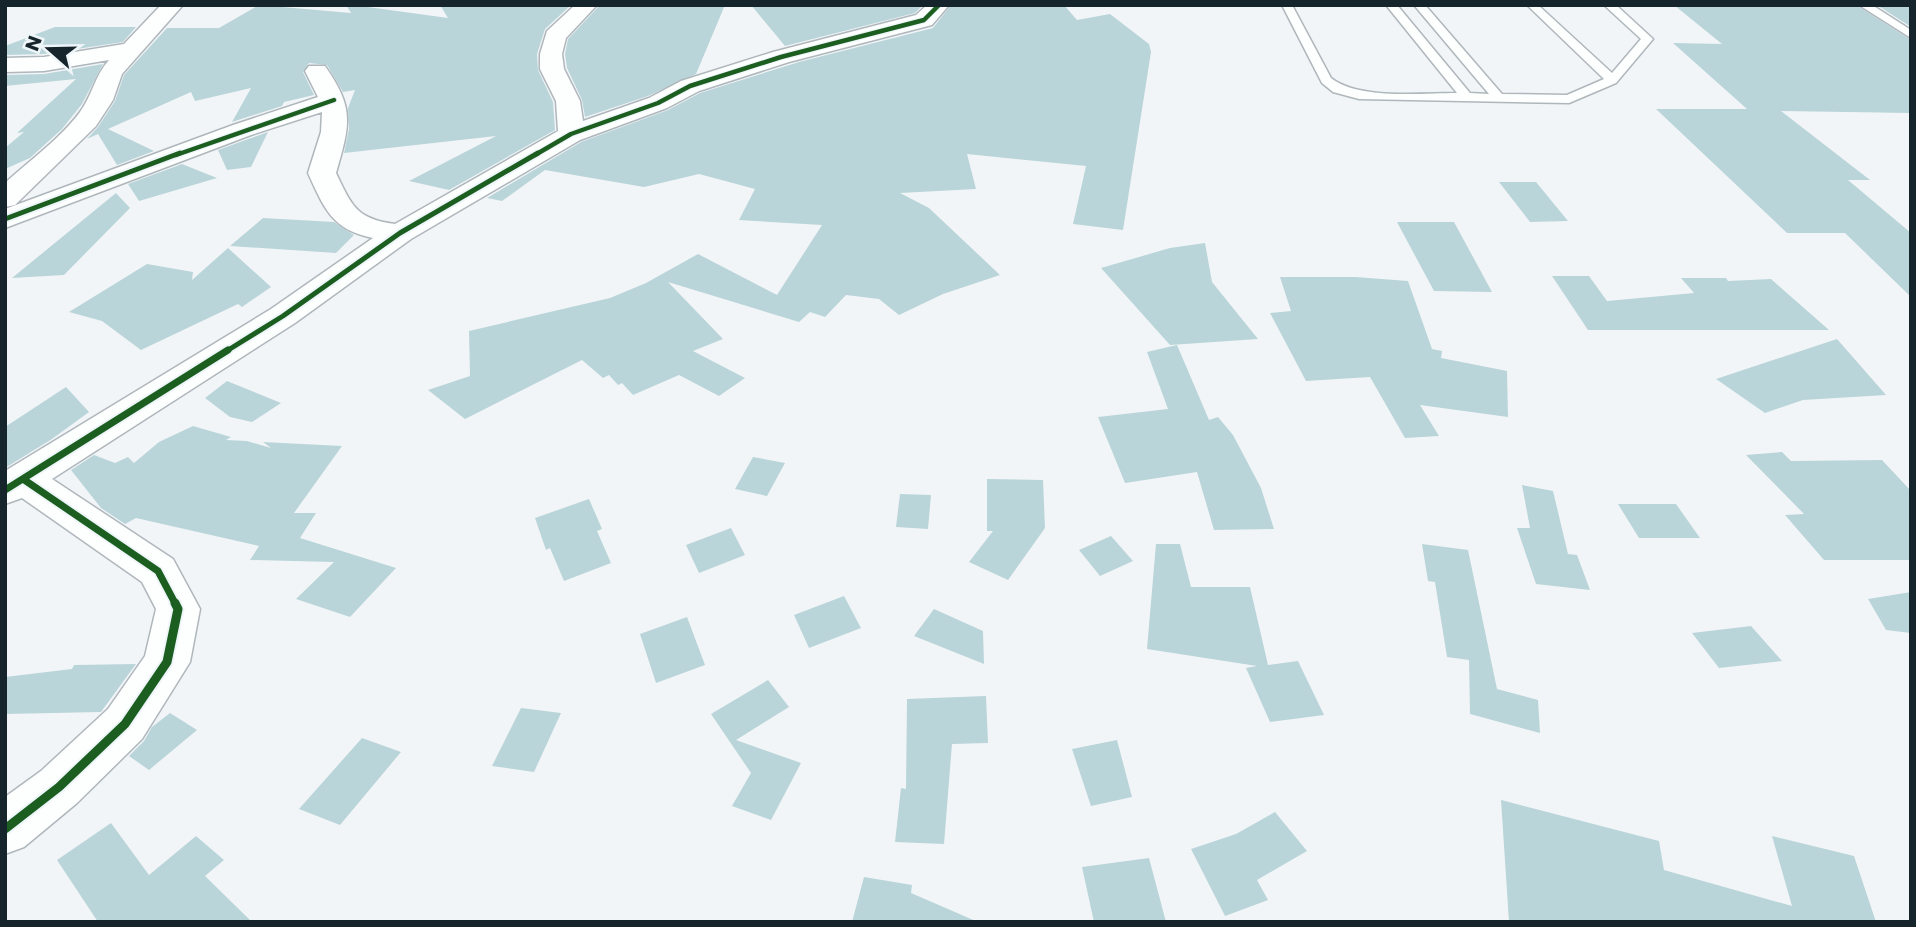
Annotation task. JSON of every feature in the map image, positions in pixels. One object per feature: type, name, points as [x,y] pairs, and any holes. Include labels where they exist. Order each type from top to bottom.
[{"type":"street","points":[[5,199],[88,121],[101,100],[111,72],[173,5]]},
{"type":"street","points":[[571,134],[568,101],[552,69],[551,54],[555,36],[587,5]]},
{"type":"street","points":[[5,828],[60,787],[125,724],[167,662],[178,609],[158,571],[14,484],[283,316],[400,233],[571,134],[658,103],[691,86],[781,57],[924,20],[939,5]]},
{"type":"street","points":[[5,65],[44,64],[131,50]]},
{"type":"street","points":[[317,71],[334,100],[336,123],[322,173],[328,186],[351,224],[367,230],[400,233]]},
{"type":"street","points":[[5,219],[242,130],[334,100]]},
{"type":"lane","points":[[1287,5],[1326,80],[1337,89],[1359,95],[1468,99],[1569,99],[1612,80],[1647,39],[1609,5]]},
{"type":"lane","points":[[1391,5],[1468,99]]},
{"type":"lane","points":[[1419,5],[1499,98]]},
{"type":"lane","points":[[1532,5],[1612,80]]},
{"type":"lane","points":[[1864,5],[1911,34]]},
{"type":"building","points":[[259,5],[351,13],[346,5],[353,5],[448,18],[440,5],[571,5],[545,29],[537,54],[538,70],[553,102],[555,130],[449,190],[409,181],[496,136],[344,153],[349,129],[348,108],[355,90],[343,92],[327,65],[309,63],[303,72],[314,95],[284,102],[282,106],[232,122],[251,88],[195,101],[191,92],[108,129],[154,151],[117,165],[98,134],[87,139],[115,101],[124,75],[167,28],[219,28]]},
{"type":"building","points":[[600,5],[725,5],[696,74],[648,96],[585,117],[582,100],[567,68],[565,54],[568,39]]},
{"type":"building","points":[[751,5],[923,5],[915,13],[785,46]]},
{"type":"building","points":[[951,5],[1064,5],[1077,20],[1110,14],[1149,44],[1151,52],[1123,230],[1073,224],[1086,166],[967,154],[976,189],[900,193],[929,208],[1000,275],[943,294],[899,315],[879,299],[846,295],[825,317],[810,312],[799,322],[668,282],[723,339],[693,351],[745,378],[719,396],[679,375],[633,395],[622,383],[618,385],[609,375],[603,378],[582,360],[465,419],[428,390],[470,376],[469,331],[610,298],[646,283],[698,254],[777,295],[822,225],[739,220],[755,189],[699,174],[644,187],[545,170],[502,201],[487,198],[581,142],[668,110],[700,93],[799,62],[933,28]]},
{"type":"building","points":[[1674,5],[1856,5],[1911,40],[1911,113],[1781,111],[1870,180],[1848,180],[1911,233],[1911,297],[1845,233],[1787,233],[1656,109],[1747,109],[1673,43],[1722,44]]},
{"type":"building","points":[[1877,5],[1911,5],[1911,27]]},
{"type":"building","points":[[55,27],[136,27],[123,42],[44,54],[5,55],[5,46]]},
{"type":"building","points":[[103,64],[82,104],[62,129],[30,158],[5,169],[5,148],[24,132],[17,133],[76,79],[5,86],[5,75],[44,74]]},
{"type":"building","points":[[268,132],[251,167],[227,170],[218,150]]},
{"type":"building","points":[[182,164],[217,178],[139,201],[128,184]]},
{"type":"building","points":[[1499,182],[1536,182],[1568,221],[1530,222]]},
{"type":"building","points":[[116,193],[130,208],[64,275],[12,278]]},
{"type":"building","points":[[263,218],[334,222],[354,235],[336,253],[230,246]]},
{"type":"building","points":[[1397,222],[1454,222],[1492,292],[1434,291]]},
{"type":"building","points":[[1205,243],[1212,282],[1258,339],[1170,345],[1101,268],[1170,248]]},
{"type":"building","points":[[228,248],[271,287],[242,307],[238,304],[141,350],[102,321],[69,312],[147,264],[193,272],[192,280]]},
{"type":"building","points":[[1552,276],[1589,276],[1607,301],[1694,293],[1681,278],[1726,278],[1728,281],[1771,279],[1829,330],[1588,330]]},
{"type":"building","points":[[1280,277],[1356,277],[1408,281],[1432,349],[1442,351],[1441,358],[1507,371],[1508,417],[1420,405],[1439,436],[1405,438],[1370,377],[1306,381],[1270,313],[1291,311]]},
{"type":"building","points":[[1837,339],[1886,395],[1803,400],[1765,413],[1716,379]]},
{"type":"building","points":[[1177,345],[1209,420],[1218,417],[1233,435],[1261,488],[1274,529],[1214,530],[1197,472],[1125,483],[1098,417],[1168,409],[1147,352]]},
{"type":"building","points":[[227,381],[281,403],[252,422],[230,417],[205,398]]},
{"type":"building","points":[[66,387],[89,412],[5,468],[5,427]]},
{"type":"building","points":[[193,426],[231,437],[226,440],[247,441],[271,448],[263,442],[342,446],[294,513],[316,513],[300,538],[396,568],[350,617],[296,599],[334,562],[250,560],[259,546],[136,518],[125,524],[101,508],[71,470],[94,455],[115,463],[128,457],[134,463],[159,442]]},
{"type":"building","points":[[1782,452],[1791,461],[1882,460],[1911,491],[1911,560],[1824,560],[1785,515],[1804,514],[1746,455]]},
{"type":"building","points":[[753,457],[785,463],[767,496],[735,489]]},
{"type":"building","points":[[987,479],[1043,480],[1045,528],[1008,580],[969,562],[993,531],[987,531]]},
{"type":"building","points":[[1522,485],[1553,491],[1568,554],[1577,555],[1590,590],[1536,584],[1517,528],[1530,528]]},
{"type":"building","points":[[900,494],[931,495],[928,529],[896,527]]},
{"type":"building","points":[[589,499],[602,529],[597,531],[611,563],[564,581],[550,548],[546,550],[535,518]]},
{"type":"building","points":[[1618,504],[1676,504],[1700,538],[1639,538]]},
{"type":"building","points":[[731,528],[745,555],[699,573],[686,545]]},
{"type":"building","points":[[1111,536],[1133,561],[1100,576],[1079,550]]},
{"type":"building","points":[[1156,544],[1180,544],[1191,587],[1250,587],[1268,665],[1298,661],[1324,715],[1270,722],[1246,668],[1257,666],[1147,649]]},
{"type":"building","points":[[1422,544],[1468,550],[1497,689],[1538,700],[1540,733],[1470,714],[1469,660],[1447,657],[1435,582],[1428,581]]},
{"type":"building","points":[[1911,592],[1911,633],[1886,630],[1868,599]]},
{"type":"building","points":[[844,596],[861,628],[809,648],[794,615]]},
{"type":"building","points":[[934,609],[983,631],[984,664],[914,636]]},
{"type":"building","points":[[687,617],[705,665],[656,683],[640,634]]},
{"type":"building","points":[[1751,626],[1782,661],[1719,668],[1692,633]]},
{"type":"building","points":[[136,664],[101,712],[5,714],[5,677],[72,669],[74,665]]},
{"type":"building","points":[[768,680],[789,707],[736,740],[801,763],[771,820],[732,806],[751,773],[711,714]]},
{"type":"building","points":[[986,696],[988,743],[952,744],[944,844],[895,842],[901,788],[906,789],[907,699]]},
{"type":"building","points":[[521,708],[561,713],[534,772],[492,766]]},
{"type":"building","points":[[170,713],[197,730],[149,770],[129,756],[144,741],[152,727]]},
{"type":"building","points":[[362,738],[401,752],[340,825],[299,809]]},
{"type":"building","points":[[1117,740],[1132,797],[1091,806],[1072,749]]},
{"type":"building","points":[[1501,800],[1659,841],[1664,870],[1792,906],[1772,836],[1854,856],[1876,922],[1509,922]]},
{"type":"building","points":[[1275,812],[1307,851],[1257,880],[1268,900],[1225,916],[1191,849],[1236,834]]},
{"type":"building","points":[[111,823],[149,875],[196,836],[224,860],[205,876],[252,922],[98,922],[57,860]]},
{"type":"building","points":[[1149,858],[1166,922],[1094,922],[1082,867]]},
{"type":"building","points":[[864,877],[912,885],[911,893],[978,922],[852,922]]},
{"type":"cycle path","points":[[5,490],[283,316],[400,233],[571,134],[658,103],[690,86],[781,57],[924,20],[939,5]]},
{"type":"cycle path","points":[[5,219],[242,130],[334,100]]},
{"type":"cycle path","points":[[5,829],[59,787],[125,724],[167,662],[178,609],[158,571],[23,479]]}]
